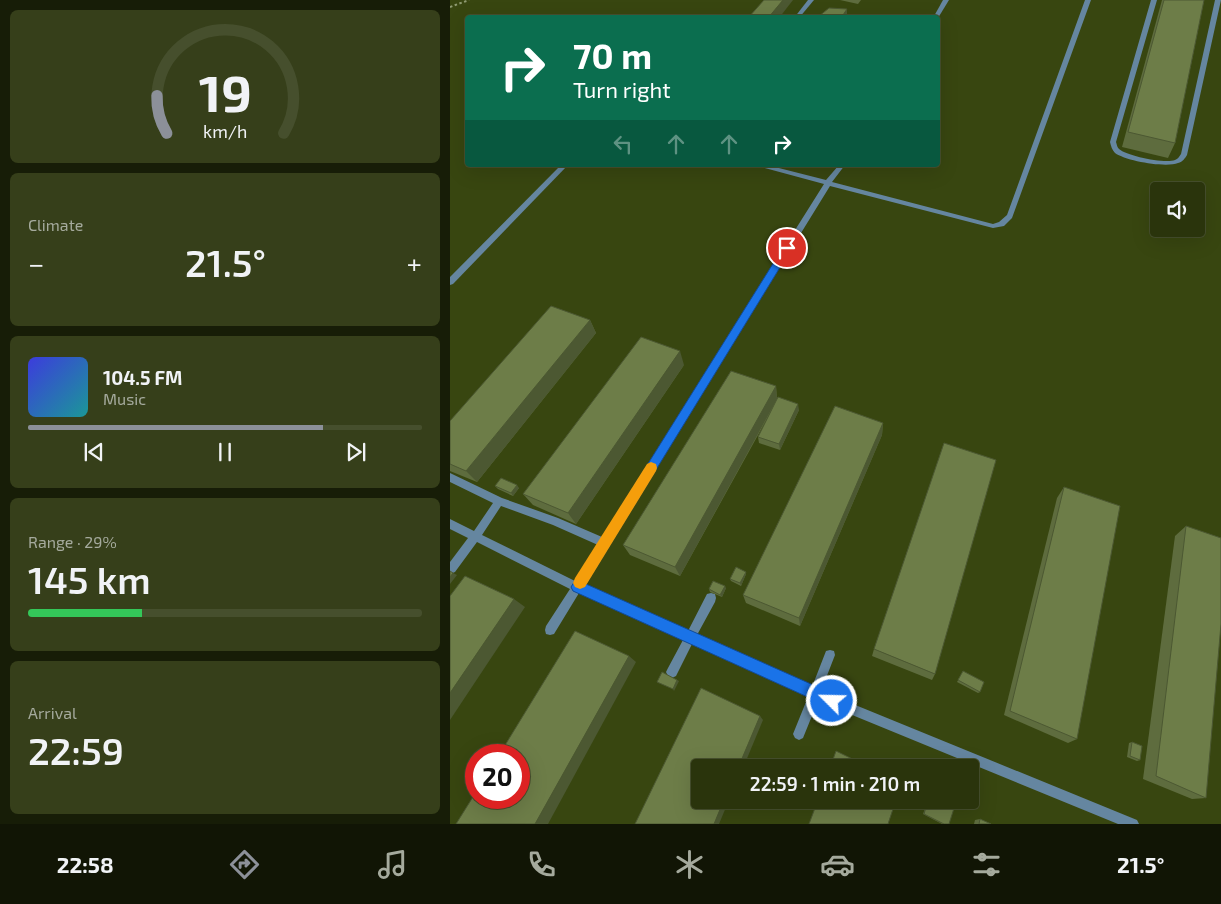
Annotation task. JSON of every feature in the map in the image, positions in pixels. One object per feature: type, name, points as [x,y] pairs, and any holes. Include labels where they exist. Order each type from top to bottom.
[{"type":"lane","points":[[798,15],[811,0]]},
{"type":"lane","points":[[937,15],[946,0]]},
{"type":"lane","points":[[767,167],[992,226],[1001,224],[1010,216],[1088,0]]},
{"type":"lane","points":[[1154,0],[1115,137],[1114,147],[1119,152],[1136,158],[1173,163],[1179,161],[1184,155],[1218,0]]},
{"type":"lane","points":[[450,282],[563,167]]},
{"type":"lane","points":[[550,630],[828,183],[840,167]]},
{"type":"lane","points":[[450,477],[498,500],[554,521],[604,543]]},
{"type":"lane","points":[[451,569],[476,536],[498,500]]},
{"type":"lane","points":[[450,524],[577,587],[815,694],[1133,824]]},
{"type":"lane","points":[[672,672],[711,598]]},
{"type":"lane","points":[[799,734],[830,655]]},
{"type":"path","points":[[450,7],[469,0]]},
{"type":"building","points":[[764,0],[783,0],[770,15],[751,15]]},
{"type":"building","points":[[1164,0],[1204,0],[1175,143],[1128,132]]},
{"type":"building","points":[[829,8],[847,9],[843,15],[820,15]]},
{"type":"building","points":[[551,306],[590,320],[466,471],[450,464],[450,421]]},
{"type":"building","points":[[641,337],[680,351],[568,513],[523,494]]},
{"type":"building","points":[[731,371],[776,386],[675,567],[623,545]]},
{"type":"building","points":[[778,397],[798,404],[779,444],[758,437]]},
{"type":"building","points":[[835,406],[883,423],[799,618],[743,595]]},
{"type":"building","points":[[944,443],[996,460],[935,674],[874,649]]},
{"type":"building","points":[[501,478],[517,485],[511,493],[495,486]]},
{"type":"building","points":[[1064,487],[1120,506],[1077,739],[1010,711]]},
{"type":"building","points":[[1186,526],[1221,538],[1221,624],[1206,798],[1156,776]]},
{"type":"building","points":[[736,567],[746,572],[740,583],[730,579]]},
{"type":"building","points":[[465,576],[514,599],[450,693],[450,596]]},
{"type":"building","points":[[713,581],[725,586],[720,595],[709,589]]},
{"type":"building","points":[[575,631],[629,656],[535,824],[456,824],[465,809],[530,809],[530,744],[506,744]]},
{"type":"building","points":[[963,671],[984,682],[980,692],[958,680]]},
{"type":"building","points":[[662,672],[677,680],[673,689],[657,682]]},
{"type":"building","points":[[701,688],[760,716],[742,759],[691,759],[691,809],[720,809],[714,824],[635,824]]},
{"type":"building","points":[[1132,742],[1142,746],[1140,760],[1130,756]]},
{"type":"building","points":[[836,751],[852,759],[833,759]]},
{"type":"building","points":[[815,809],[893,809],[888,824],[809,824]]},
{"type":"building","points":[[925,809],[954,809],[949,824],[944,824],[924,814]]},
{"type":"building","points":[[980,819],[991,824],[979,824]]},
{"type":"slow traffic","points":[[580,583],[651,468]]},
{"type":"route","points":[[787,248],[577,587],[832,701]]}]
